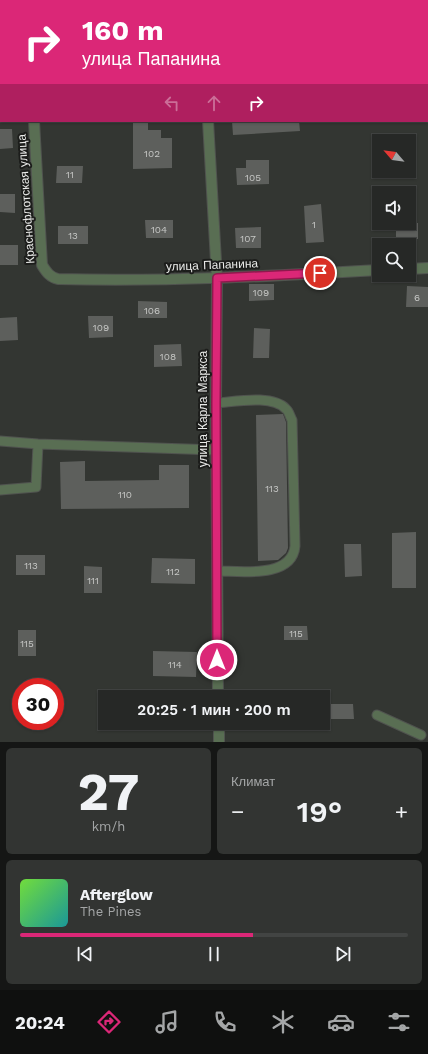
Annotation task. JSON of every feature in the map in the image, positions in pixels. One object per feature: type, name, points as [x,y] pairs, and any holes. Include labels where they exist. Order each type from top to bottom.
[{"type":"street","name":"Краснофлотская улица","points":[[34,122],[42,265],[47,274]]},
{"type":"street","name":"улица Карла Маркса","points":[[208,122],[217,278],[216,571],[218,690]]},
{"type":"street","points":[[416,269],[428,268]]},
{"type":"street","name":"улица Папанина","points":[[47,274],[52,278],[58,279],[110,280],[217,278],[372,270]]},
{"type":"street","points":[[219,730],[219,742]]},
{"type":"lane","points":[[216,403],[266,400],[277,403],[287,409],[292,420],[295,546],[294,553],[289,561],[281,568],[268,571],[216,571]]},
{"type":"lane","points":[[0,441],[38,444],[216,450]]},
{"type":"lane","points":[[0,490],[36,487],[38,444]]},
{"type":"lane","points":[[377,715],[424,737]]},
{"type":"building","points":[[232,122],[299,122],[300,131],[233,135]]},
{"type":"building","points":[[133,123],[148,123],[148,130],[161,130],[161,138],[172,138],[172,168],[133,169]]},
{"type":"building","points":[[0,129],[12,129],[13,148],[0,149]]},
{"type":"building","points":[[246,160],[269,160],[269,184],[237,185],[236,168],[246,168]]},
{"type":"building","points":[[57,166],[83,166],[82,183],[56,183]]},
{"type":"building","points":[[0,194],[15,194],[15,213],[0,212]]},
{"type":"building","points":[[321,204],[324,242],[306,243],[304,206]]},
{"type":"building","points":[[145,220],[173,220],[173,238],[146,238]]},
{"type":"building","points":[[416,223],[418,223],[418,239],[396,238],[396,230],[416,230]]},
{"type":"building","points":[[58,226],[88,226],[88,244],[58,244]]},
{"type":"building","points":[[261,227],[261,248],[236,248],[235,228]]},
{"type":"building","points":[[0,245],[18,245],[18,265],[0,265]]},
{"type":"building","points":[[249,284],[274,284],[274,300],[249,301]]},
{"type":"building","points":[[407,286],[428,287],[428,307],[406,307]]},
{"type":"building","points":[[138,301],[167,302],[167,318],[138,318]]},
{"type":"building","points":[[88,316],[113,316],[113,337],[89,338]]},
{"type":"building","points":[[17,317],[18,340],[0,341],[0,318]]},
{"type":"building","points":[[254,328],[270,329],[269,358],[253,358]]},
{"type":"building","points":[[181,344],[182,366],[154,367],[154,345]]},
{"type":"building","points":[[283,414],[286,422],[288,548],[286,553],[278,560],[258,561],[256,415]]},
{"type":"building","points":[[85,461],[85,481],[159,480],[159,465],[189,465],[189,508],[61,509],[60,462]]},
{"type":"building","points":[[416,532],[416,588],[392,588],[392,533]]},
{"type":"building","points":[[344,544],[361,544],[362,576],[345,577]]},
{"type":"building","points":[[16,555],[45,555],[45,575],[16,575]]},
{"type":"building","points":[[152,558],[195,559],[195,584],[151,583]]},
{"type":"building","points":[[84,566],[102,567],[102,593],[84,593]]},
{"type":"building","points":[[284,626],[307,626],[308,640],[284,640]]},
{"type":"building","points":[[18,630],[36,630],[36,656],[18,656]]},
{"type":"building","points":[[153,651],[197,652],[196,677],[153,676]]},
{"type":"building","points":[[330,704],[353,704],[354,719],[330,719]]},
{"type":"route","points":[[217,660],[217,278],[320,273]]}]
